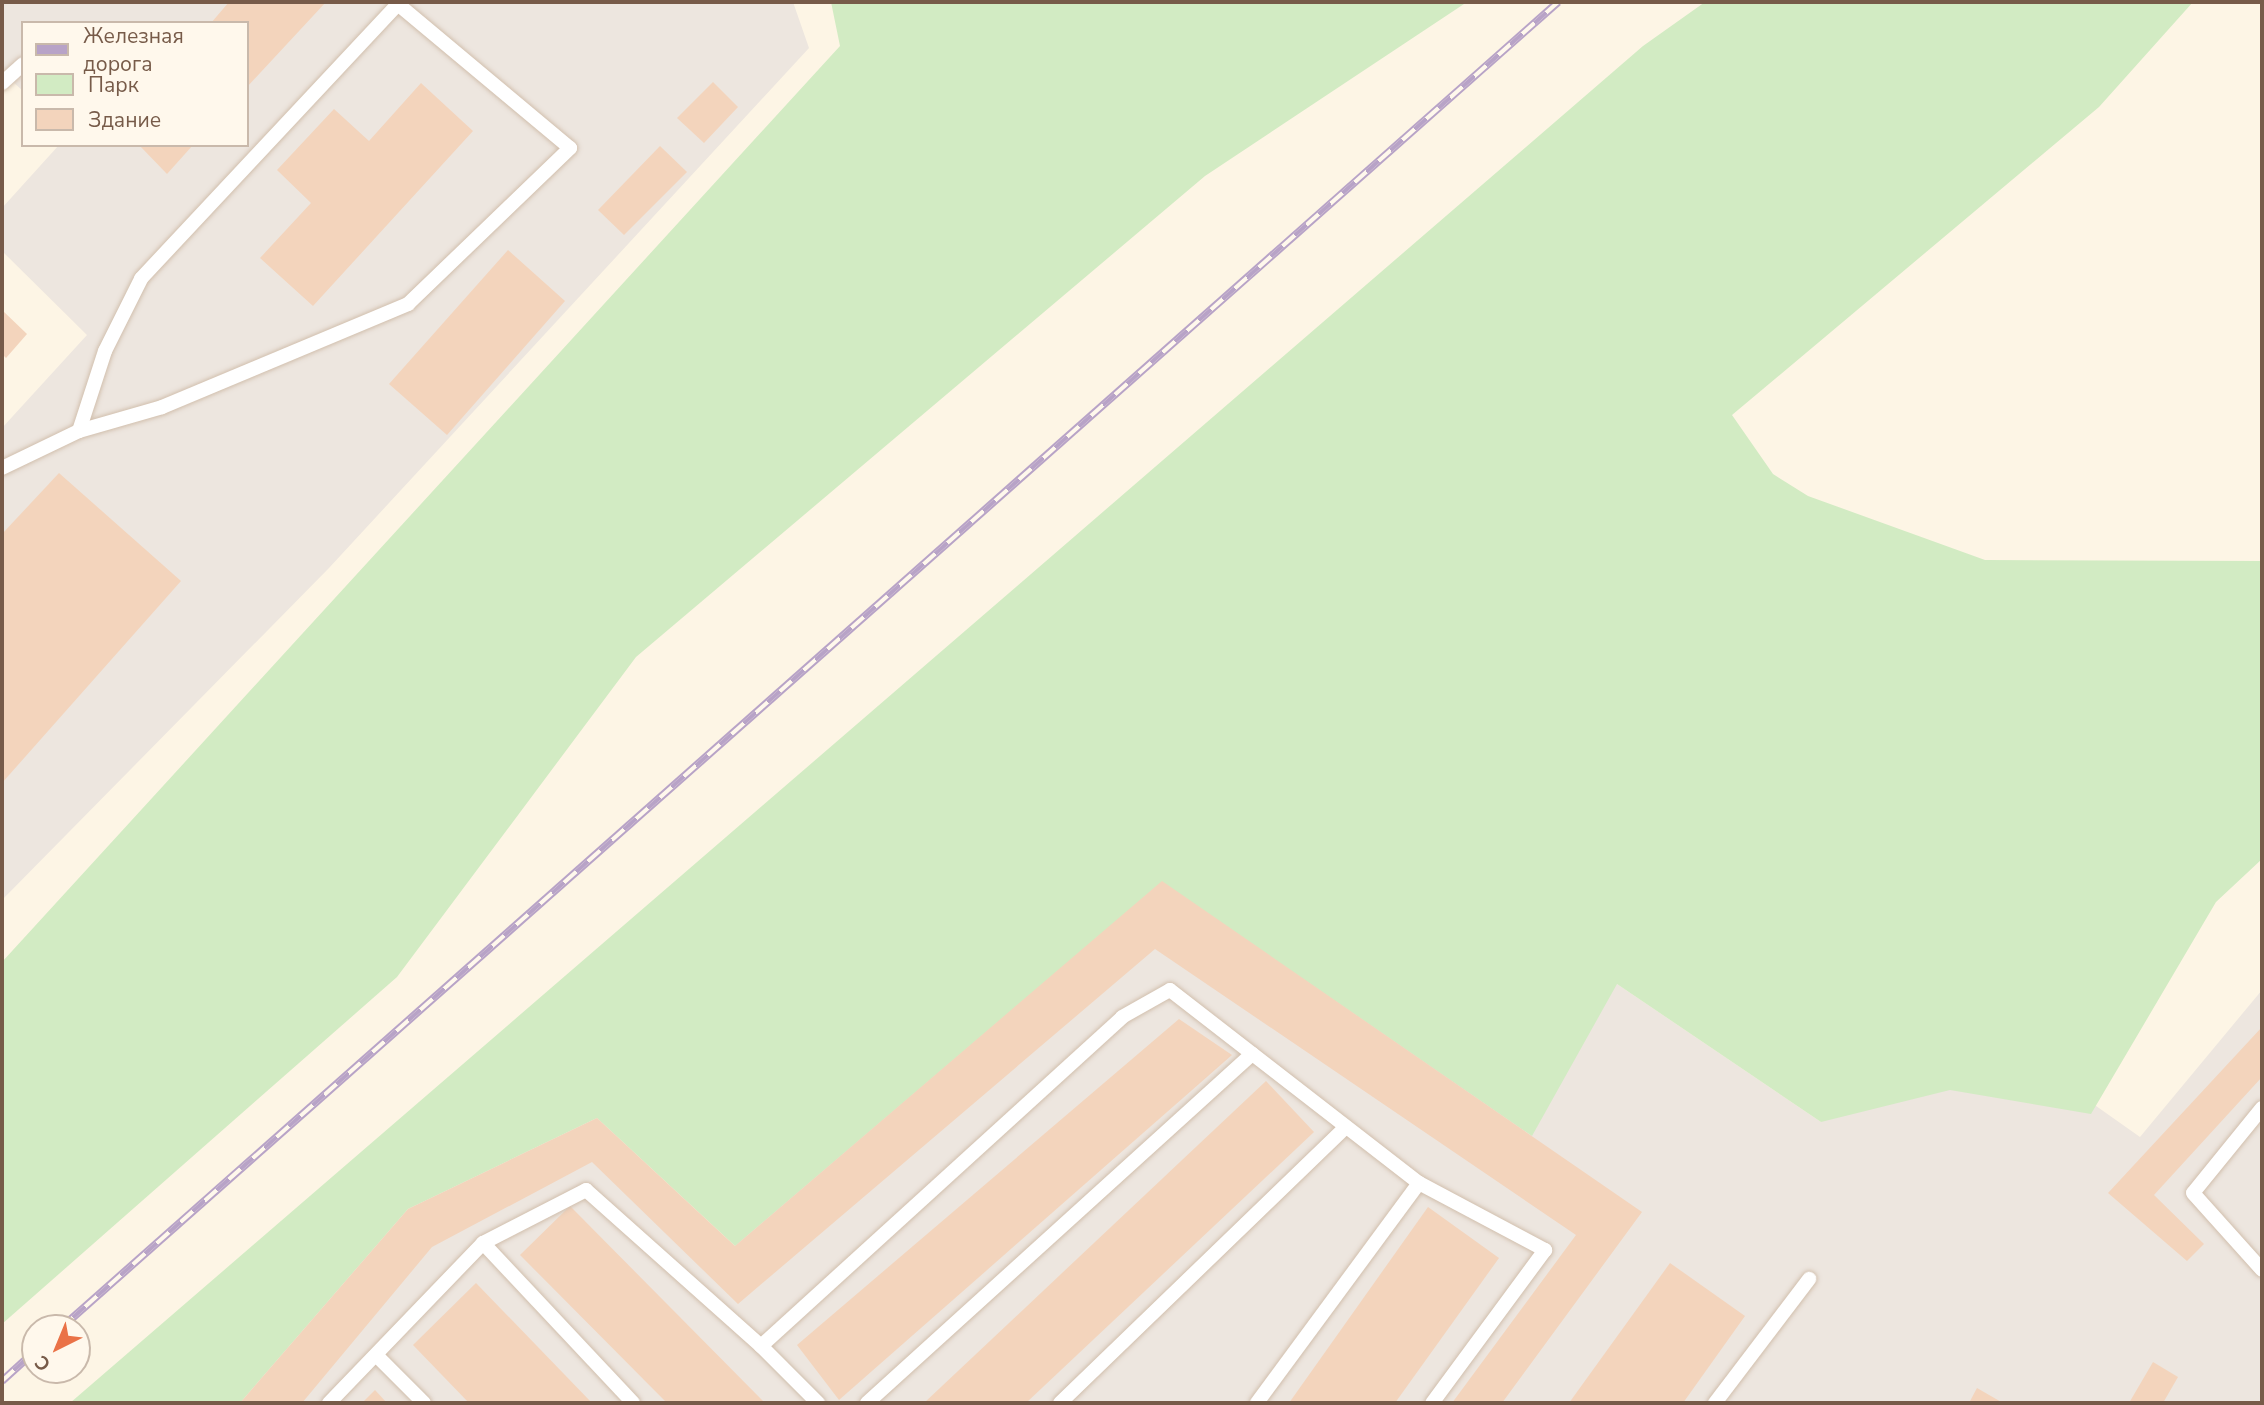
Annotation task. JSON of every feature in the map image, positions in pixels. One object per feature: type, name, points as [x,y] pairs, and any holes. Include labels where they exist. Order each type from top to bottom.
[{"type":"lane","points":[[2,468],[79,431],[162,407],[408,304],[570,148],[398,4],[141,279],[105,351],[79,431]]},
{"type":"lane","points":[[2,83],[21,66]]},
{"type":"lane","points":[[761,1346],[1122,1017],[1170,990],[1419,1183],[1545,1250],[1432,1403]]},
{"type":"lane","points":[[867,1403],[1252,1054]]},
{"type":"lane","points":[[2262,1108],[2193,1193],[2262,1270]]},
{"type":"lane","points":[[1060,1403],[1346,1127]]},
{"type":"lane","points":[[1257,1403],[1419,1183]]},
{"type":"lane","points":[[328,1403],[378,1357],[483,1243],[586,1189],[761,1346],[818,1403]]},
{"type":"lane","points":[[483,1243],[633,1403]]},
{"type":"lane","points":[[1715,1403],[1809,1279]]},
{"type":"lane","points":[[378,1357],[424,1403]]},
{"type":"shaded area","points":[[2,2],[793,2],[809,48],[329,568],[2,900],[2,428],[87,335],[2,251],[2,208],[57,147],[248,147],[248,21],[21,21],[21,89],[2,72]]},
{"type":"shaded area","points":[[1162,881],[1617,984],[1821,1122],[1902,969],[2140,1137],[2262,990],[2262,1403],[240,1403],[408,1209],[597,1118],[734,1246]]},
{"type":"green space","points":[[831,2],[1467,2],[1205,176],[636,657],[397,977],[2,1324],[2,962],[840,46]]},
{"type":"green space","points":[[1705,2],[2193,2],[2099,107],[1732,415],[1773,474],[1808,496],[1985,560],[2262,561],[2262,859],[2216,902],[2091,1114],[1950,1090],[1821,1122],[1617,984],[1532,1136],[1162,882],[735,1246],[597,1118],[408,1209],[240,1403],[70,1403],[1643,46]]},
{"type":"building","points":[[229,2],[326,2],[248,86],[248,21],[213,21]]},
{"type":"building","points":[[713,82],[738,107],[704,143],[677,118]]},
{"type":"building","points":[[421,83],[473,131],[313,306],[260,258],[311,203],[277,170],[334,109],[369,141]]},
{"type":"building","points":[[660,146],[687,172],[624,235],[598,210]]},
{"type":"building","points":[[141,147],[191,147],[167,174]]},
{"type":"building","points":[[508,250],[565,301],[447,435],[389,384]]},
{"type":"building","points":[[2,310],[27,334],[6,358],[2,354]]},
{"type":"building","points":[[59,473],[181,581],[2,783],[2,534]]},
{"type":"building","points":[[1162,881],[1642,1212],[1502,1403],[1452,1403],[1576,1235],[1155,949],[738,1304],[592,1162],[432,1247],[302,1403],[240,1403],[408,1209],[597,1118],[735,1246]]},
{"type":"building","points":[[1179,1019],[1232,1055],[839,1400],[797,1345]]},
{"type":"building","points":[[2262,1027],[2262,1077],[2154,1195],[2204,1244],[2187,1261],[2108,1193]]},
{"type":"building","points":[[1266,1081],[1314,1132],[1026,1403],[924,1403]]},
{"type":"building","points":[[570,1206],[765,1403],[667,1403],[520,1255]]},
{"type":"building","points":[[1428,1207],[1499,1258],[1395,1403],[1289,1403]]},
{"type":"building","points":[[1670,1263],[1745,1316],[1683,1403],[1569,1403]]},
{"type":"building","points":[[476,1283],[592,1403],[469,1403],[413,1345]]},
{"type":"building","points":[[2153,1362],[2178,1377],[2163,1403],[2129,1403]]},
{"type":"building","points":[[1977,1388],[2003,1403],[1969,1403]]},
{"type":"building","points":[[375,1390],[387,1403],[362,1403]]},
{"type":"railway","points":[[77,1314],[1558,2]]},
{"type":"railway","points":[[2,1381],[21,1364]]}]
